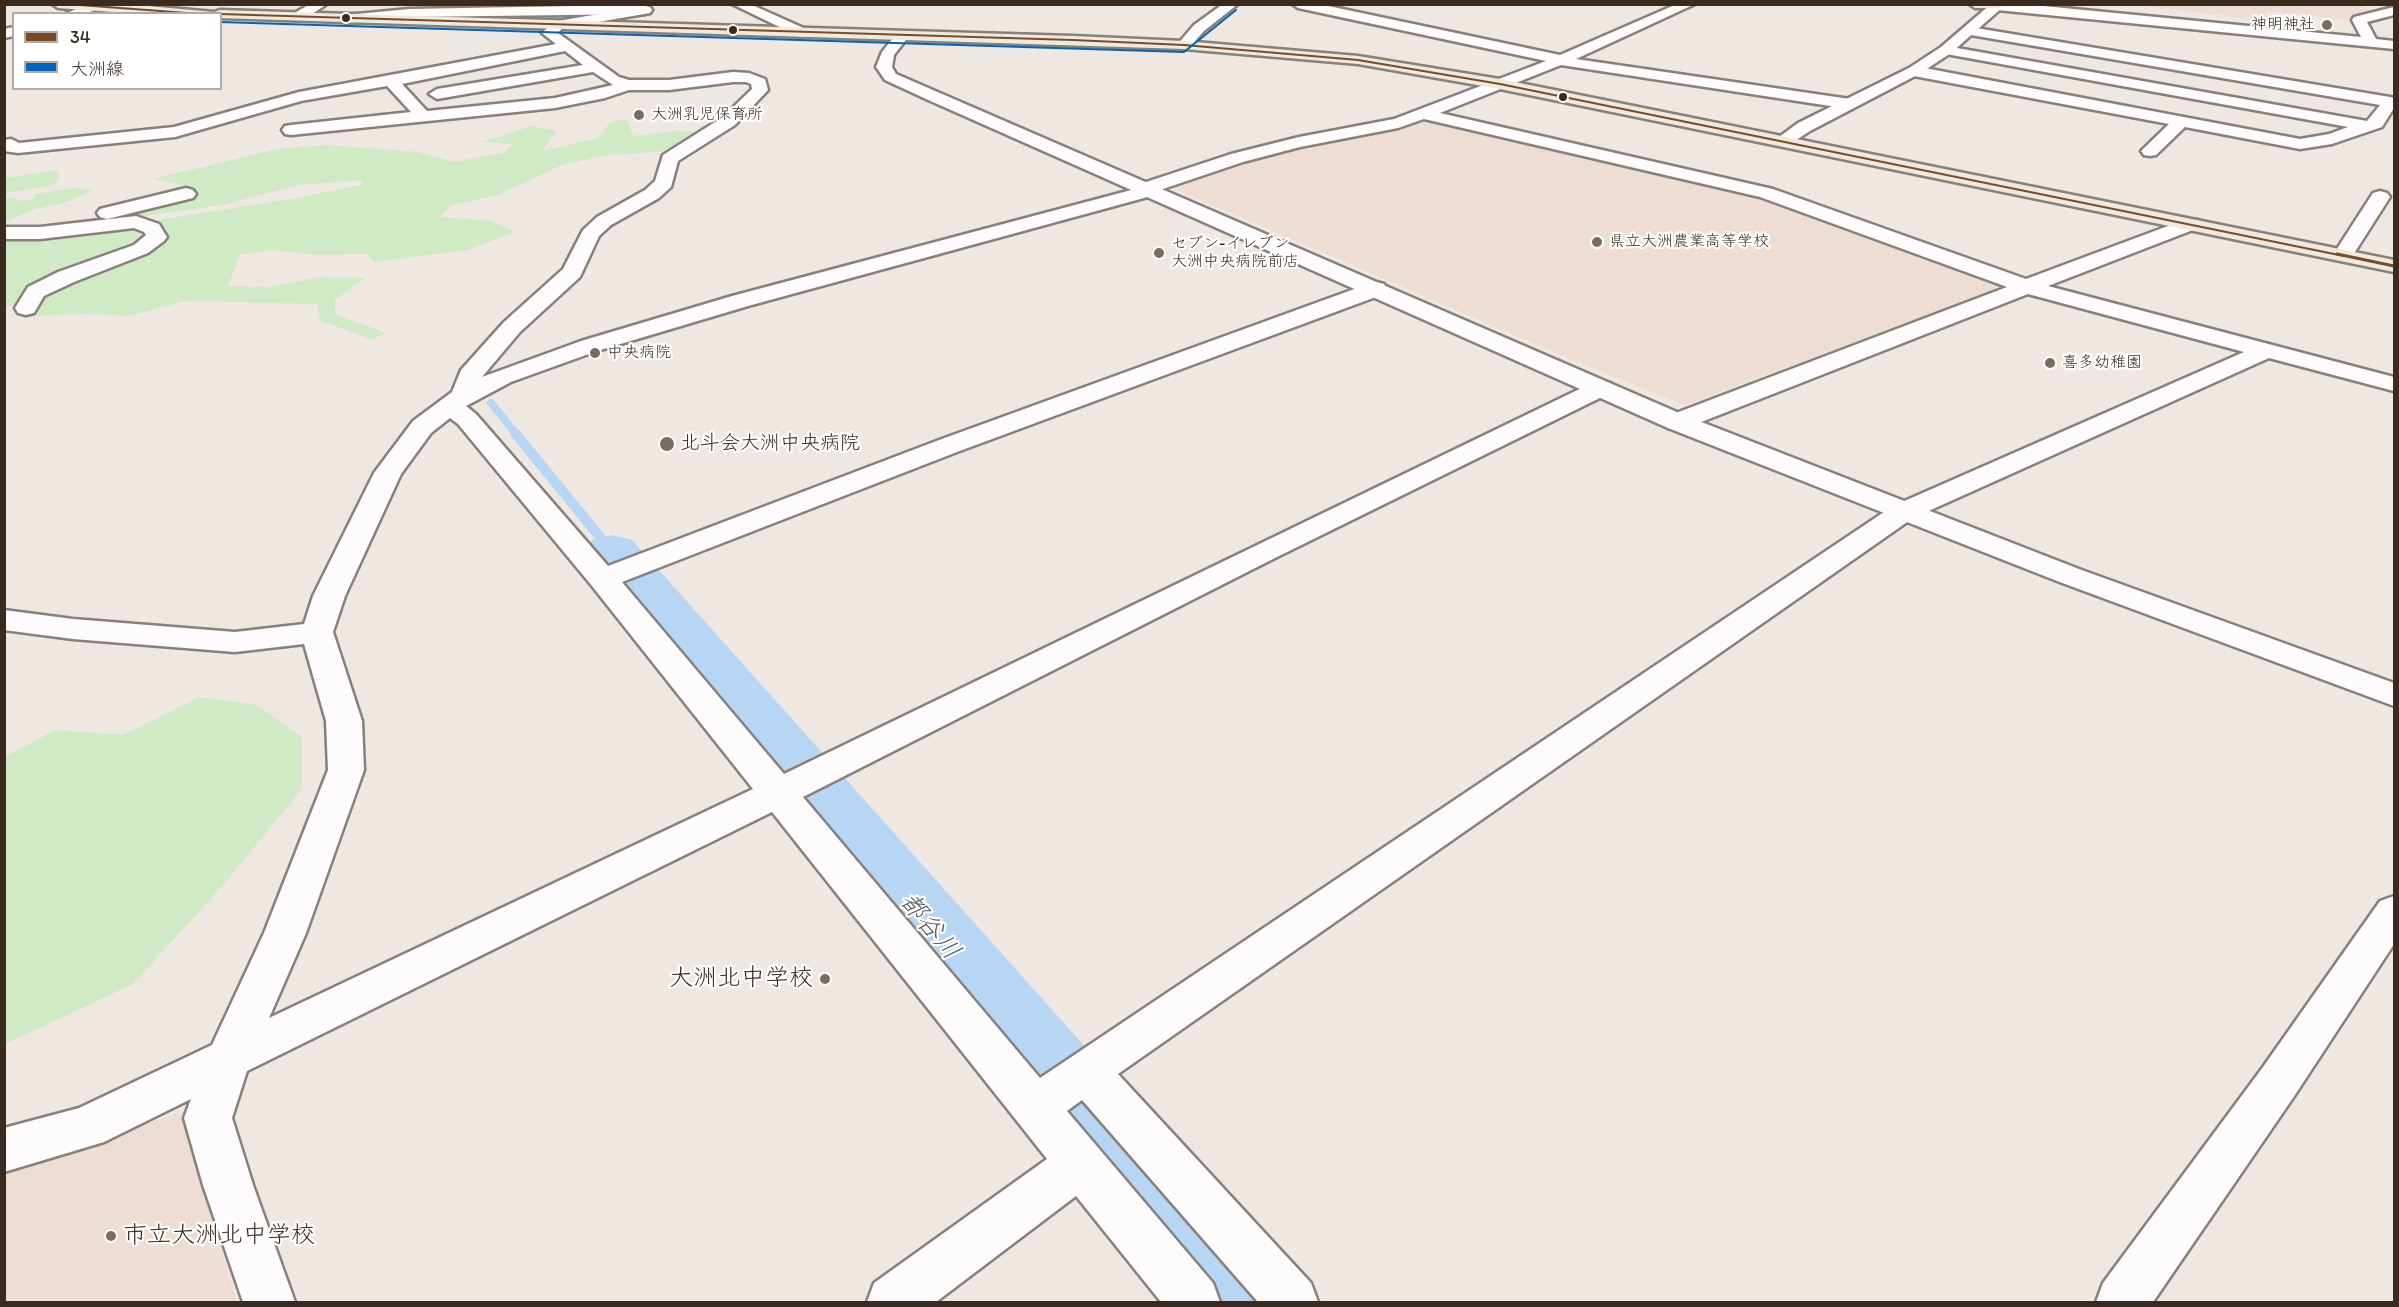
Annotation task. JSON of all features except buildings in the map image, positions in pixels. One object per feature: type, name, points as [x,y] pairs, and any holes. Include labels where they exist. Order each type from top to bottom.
[{"type":"main road","points":[[58,4],[160,12]]},
{"type":"main road","points":[[1975,4],[1998,5]]},
{"type":"main road","points":[[222,14],[346,19],[536,13],[558,25],[1184,45],[1358,60],[1500,84],[1784,140],[2394,266]]},
{"type":"street","points":[[127,9],[140,4]]},
{"type":"street","points":[[298,17],[321,4]]},
{"type":"street","points":[[738,4],[803,33]]},
{"type":"street","points":[[1184,45],[1199,28],[1232,4]]},
{"type":"street","points":[[1298,4],[1562,60],[1850,104]]},
{"type":"street","points":[[1338,12],[1356,4]]},
{"type":"street","points":[[268,1302],[208,1118],[229,1057],[285,933],[346,770],[344,721],[317,633],[328,596],[388,473],[422,427],[456,400],[502,377],[653,326],[1146,190],[1237,158],[1299,142],[1398,123],[1562,60],[1689,4]]},
{"type":"street","points":[[2360,4],[2389,16]]},
{"type":"street","points":[[1784,140],[1804,127],[1914,71],[1946,50],[1998,5],[2394,45]]},
{"type":"street","points":[[78,12],[93,7]]},
{"type":"street","points":[[627,85],[614,80],[565,47],[549,33],[558,25],[662,7]]},
{"type":"street","points":[[536,13],[645,10]]},
{"type":"street","points":[[633,27],[620,21],[621,17],[645,10]]},
{"type":"street","points":[[2371,42],[2359,20],[2371,15],[2389,16]]},
{"type":"street","points":[[1914,71],[2300,144],[2332,139],[2376,123],[2392,103],[1970,31]]},
{"type":"street","points":[[902,36],[887,55],[884,67],[891,77],[1146,190],[1677,422],[1904,512],[2394,695]]},
{"type":"street","points":[[4,145],[11,144],[10,147],[18,148],[175,132],[207,121],[325,92],[565,47]]},
{"type":"street","points":[[1946,50],[2368,126]]},
{"type":"street","points":[[277,87],[453,58],[493,60]]},
{"type":"street","points":[[2099,105],[2149,61]]},
{"type":"street","points":[[408,99],[595,67]]},
{"type":"street","points":[[291,130],[351,122],[555,103],[605,93],[627,85],[669,85],[733,77],[749,78],[759,82],[760,90],[729,121],[669,159],[664,183],[652,194],[604,221],[590,234],[572,272],[512,327],[470,375],[456,400]]},
{"type":"street","points":[[391,81],[423,116]]},
{"type":"street","points":[[325,92],[351,122]]},
{"type":"street","points":[[1424,114],[1766,193],[2027,287],[2394,384]]},
{"type":"street","points":[[2150,151],[2182,121]]},
{"type":"street","points":[[4,226],[89,217],[186,194]]},
{"type":"street","points":[[2343,255],[2380,197]]},
{"type":"street","points":[[4,233],[39,233],[136,222],[152,228],[157,237],[141,249],[66,277],[36,292],[13,312]]},
{"type":"street","points":[[1677,422],[2191,224]]},
{"type":"street","points":[[621,573],[948,446],[1376,290]]},
{"type":"street","points":[[1062,1088],[1904,512],[2266,350]]},
{"type":"street","points":[[4,1150],[87,1127],[796,784],[1601,388]]},
{"type":"street","points":[[456,400],[467,419],[621,573],[796,784],[1062,1088],[1292,1302]]},
{"type":"street","points":[[4,620],[73,629],[235,642],[317,633]]},
{"type":"street","points":[[2122,1302],[2279,1081],[2394,912]]},
{"type":"street","points":[[1062,1088],[1080,1164],[1194,1302]]},
{"type":"street","points":[[893,1302],[1080,1164]]},
{"type":"shaded area","points":[[2357,4],[2376,12],[2348,18],[2349,20],[2266,11],[2269,21],[2135,5]]},
{"type":"shaded area","name":"県立大洲農業高等学校","points":[[1431,117],[1784,200],[2008,285],[1685,405],[1568,358],[1168,186],[1266,154],[1396,128]]},
{"type":"shaded area","name":"市立大洲北中学校","points":[[185,1111],[186,1133],[237,1302],[5,1302],[4,1170]]},
{"type":"green space","points":[[627,119],[633,136],[676,131],[695,132],[674,146],[658,152],[607,155],[562,165],[498,195],[452,205],[440,217],[491,221],[515,232],[467,250],[375,262],[366,254],[314,255],[273,250],[240,255],[228,286],[268,287],[319,277],[365,278],[335,300],[335,314],[386,333],[371,340],[320,320],[317,304],[185,301],[129,316],[84,314],[29,316],[33,306],[5,306],[4,239],[133,224],[296,198],[360,185],[363,180],[300,185],[222,205],[124,219],[143,207],[191,197],[195,187],[153,179],[277,149],[327,145],[418,152],[454,162],[503,153],[514,144],[483,142],[531,126],[557,131],[542,151],[595,139],[611,122]]},
{"type":"green space","points":[[58,170],[58,181],[50,186],[5,193],[5,178]]},
{"type":"green space","points":[[73,188],[93,190],[70,201],[33,210],[5,222],[5,199],[16,198],[16,201],[33,199],[35,194]]},
{"type":"green space","points":[[199,697],[257,705],[302,737],[302,789],[225,883],[133,984],[5,1044],[5,757],[55,730],[123,735]]},
{"type":"waterway","points":[[491,403],[517,435]]},
{"type":"waterway","points":[[516,434],[612,552]]},
{"type":"waterway","name":"都谷川","points":[[612,552],[1247,1302]]},
{"type":"transit line","name":"34","points":[[66,4],[174,12]]},
{"type":"transit line","name":"大洲線","points":[[222,22],[1184,52],[1236,10]]},
{"type":"transit line","name":"34","points":[[222,14],[1073,40],[1184,45],[1358,60],[1500,84],[2394,266]]},
{"type":"place","name":"神明神社","points":[[2327,25]]},
{"type":"place","name":"大洲乳児保育所","points":[[639,115]]},
{"type":"place","name":"県立大洲農業高等学校","points":[[1597,242]]},
{"type":"place","name":"セブン-イレブン 大洲中央病院前店","points":[[1159,253]]},
{"type":"place","name":"中央病院","points":[[595,353]]},
{"type":"place","name":"喜多幼稚園","points":[[2050,363]]},
{"type":"place","name":"北斗会大洲中央病院","points":[[667,444]]},
{"type":"place","name":"大洲北中学校","points":[[825,979]]},
{"type":"place","name":"市立大洲北中学校","points":[[111,1236]]}]
